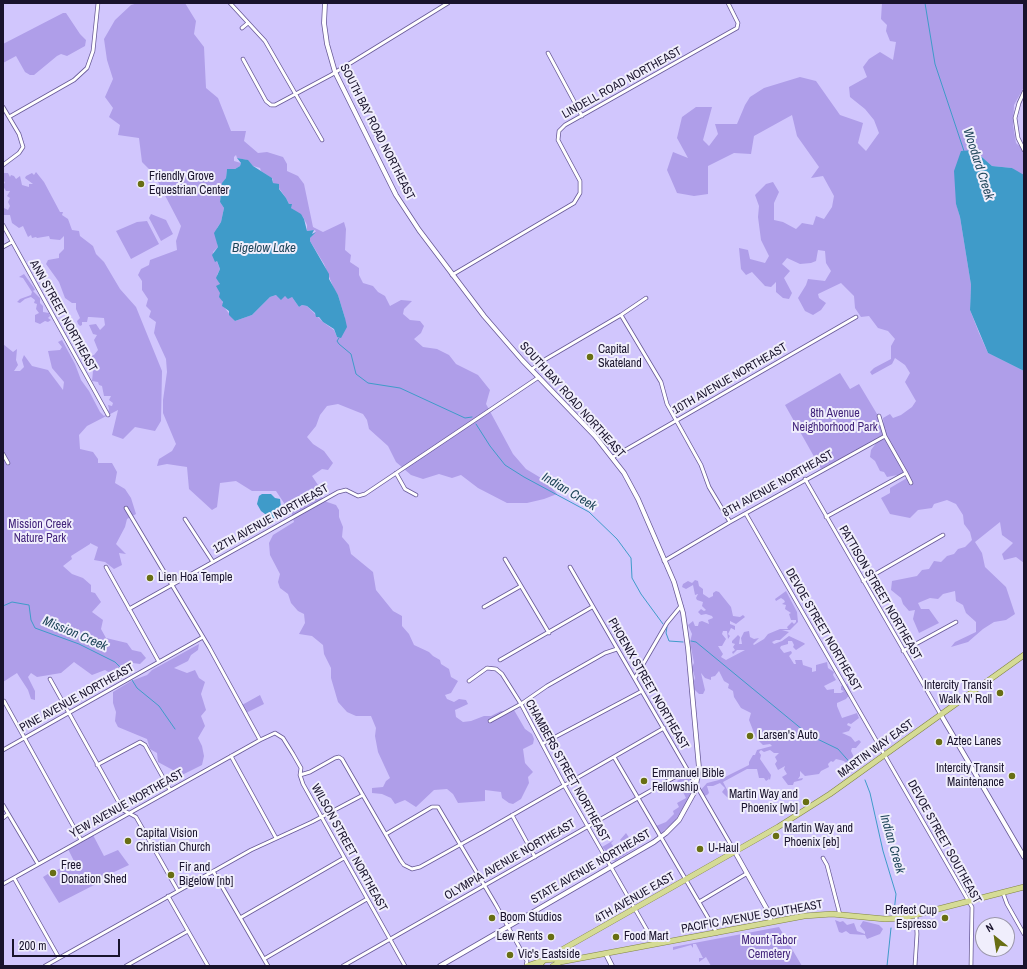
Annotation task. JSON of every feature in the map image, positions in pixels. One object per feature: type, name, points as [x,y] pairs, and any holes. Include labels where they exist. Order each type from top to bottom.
[{"type":"main road","name":"MARTIN WAY EAST","points":[[735,852],[828,796],[1024,655]]},
{"type":"main road","name":"4TH AVENUE EAST","points":[[544,960],[635,910],[735,852]]},
{"type":"main road","name":"PACIFIC AVENUE SOUTHEAST","points":[[526,966],[544,960],[569,958],[578,959],[771,922],[810,916],[840,915],[889,919],[916,916],[1024,888]]},
{"type":"main road","points":[[553,966],[560,962],[578,959]]},
{"type":"main road","points":[[539,966],[544,960]]},
{"type":"street","points":[[9,117],[74,80],[87,68],[93,51],[98,3]]},
{"type":"street","points":[[230,3],[265,42],[322,140]]},
{"type":"street","name":"SOUTH BAY ROAD NORTHEAST","points":[[324,3],[327,44],[335,72],[396,195],[419,230],[484,316],[613,457],[638,499],[664,561],[681,606],[688,648],[699,755],[697,785],[682,816],[661,837]]},
{"type":"street","points":[[244,59],[264,98],[271,105],[278,104],[335,72],[448,3]]},
{"type":"street","name":"LINDELL ROAD NORTHEAST","points":[[452,275],[574,203],[580,193],[580,181],[559,143],[557,135],[561,128],[737,28],[738,23],[728,3]]},
{"type":"street","points":[[242,28],[248,23]]},
{"type":"street","points":[[548,53],[582,116]]},
{"type":"street","points":[[1024,92],[1018,103],[1015,118],[1018,138],[1024,150]]},
{"type":"street","points":[[3,107],[19,134],[23,147],[19,153],[3,165]]},
{"type":"street","name":"ANN STREET NORTHEAST","points":[[3,225],[108,415]]},
{"type":"street","points":[[3,247],[12,242]]},
{"type":"street","points":[[532,370],[546,359],[621,315],[646,298]]},
{"type":"street","points":[[621,315],[660,382],[667,404],[701,465],[710,487],[730,522]]},
{"type":"street","name":"10TH AVENUE NORTHEAST","points":[[613,457],[856,317]]},
{"type":"street","name":"12TH AVENUE NORTHEAST","points":[[129,609],[338,492],[346,490],[358,496],[365,494],[539,377]]},
{"type":"street","points":[[879,416],[885,436],[911,483]]},
{"type":"street","name":"8TH AVENUE NORTHEAST","points":[[664,561],[805,479],[885,436]]},
{"type":"street","points":[[3,454],[8,463]]},
{"type":"street","points":[[396,473],[405,489],[416,495]]},
{"type":"street","points":[[826,517],[906,473]]},
{"type":"street","name":"PATTISON STREET NORTHEAST","points":[[805,479],[940,715]]},
{"type":"street","points":[[126,508],[202,635],[260,740]]},
{"type":"street","name":"DEVOE STREET NORTHEAST","points":[[746,514],[884,755]]},
{"type":"street","points":[[185,519],[213,562]]},
{"type":"street","points":[[863,581],[943,535]]},
{"type":"street","points":[[505,558],[548,633]]},
{"type":"street","points":[[106,567],[159,662]]},
{"type":"street","name":"PHOENIX STREET NORTHEAST","points":[[570,567],[735,852]]},
{"type":"street","points":[[484,607],[521,586]]},
{"type":"street","points":[[635,678],[667,623],[681,606]]},
{"type":"street","points":[[500,660],[592,607]]},
{"type":"street","points":[[903,651],[956,622]]},
{"type":"street","name":"PINE AVENUE NORTHEAST","points":[[3,750],[159,662],[202,635]]},
{"type":"street","points":[[490,720],[521,704],[547,686],[605,653],[617,649]]},
{"type":"street","name":"CHAMBERS STREET NORTHEAST","points":[[470,681],[482,670],[487,668],[496,669],[502,674],[521,704],[610,868],[655,944]]},
{"type":"street","points":[[50,679],[123,810],[136,817],[178,891]]},
{"type":"street","points":[[542,744],[642,691]]},
{"type":"street","points":[[4,701],[81,840]]},
{"type":"street","points":[[940,715],[1024,856]]},
{"type":"street","points":[[300,775],[310,772],[339,757],[342,759],[401,861],[409,869],[420,867],[512,816],[664,728]]},
{"type":"street","name":"WILSON STREET NORTHEAST","points":[[260,740],[275,733],[279,734],[283,738],[301,768],[300,775],[303,784],[405,966]]},
{"type":"street","name":"YEW AVENUE NORTHEAST","points":[[3,884],[260,740]]},
{"type":"street","points":[[97,765],[137,743],[143,743],[170,790]]},
{"type":"street","name":"DEVOE STREET SOUTHEAST","points":[[884,755],[973,911],[971,966]]},
{"type":"street","points":[[230,756],[276,838]]},
{"type":"street","points":[[614,757],[717,933]]},
{"type":"street","name":"OLYMPIA AVENUE NORTHEAST","points":[[343,966],[637,797],[687,770]]},
{"type":"street","points":[[45,966],[214,871],[276,838],[363,795]]},
{"type":"street","points":[[3,805],[38,864]]},
{"type":"street","points":[[386,834],[432,807],[438,807],[527,961],[526,966]]},
{"type":"street","points":[[3,818],[8,814]]},
{"type":"street","points":[[512,816],[535,857]]},
{"type":"street","name":"STATE AVENUE NORTHEAST","points":[[439,966],[661,837]]},
{"type":"street","points":[[735,852],[768,911],[771,922]]},
{"type":"street","points":[[240,918],[344,858]]},
{"type":"street","points":[[823,858],[827,865],[840,915]]},
{"type":"street","points":[[214,871],[268,966]]},
{"type":"street","points":[[699,902],[746,874]]},
{"type":"street","points":[[14,878],[59,958]]},
{"type":"street","points":[[1003,893],[1007,904],[1024,934]]},
{"type":"street","points":[[168,896],[206,965]]},
{"type":"street","points":[[264,959],[367,899]]},
{"type":"street","points":[[915,966],[918,934],[916,916]]},
{"type":"street","points":[[126,966],[188,931]]},
{"type":"street","points":[[606,954],[612,966]]},
{"type":"green space","points":[[138,3],[185,3],[196,21],[194,34],[204,47],[206,88],[218,98],[231,131],[246,131],[244,141],[258,153],[267,152],[283,157],[287,164],[287,171],[298,176],[304,184],[313,227],[323,232],[344,222],[346,229],[345,250],[351,255],[350,262],[359,268],[359,275],[363,283],[373,286],[378,292],[385,296],[390,306],[401,300],[412,301],[404,309],[403,314],[410,320],[420,321],[424,326],[421,333],[414,339],[423,347],[437,349],[449,355],[456,364],[478,375],[490,390],[486,404],[513,454],[526,469],[546,481],[557,494],[527,503],[507,503],[478,488],[461,475],[452,478],[439,474],[423,479],[411,475],[396,462],[388,446],[369,429],[367,420],[363,414],[338,404],[327,406],[320,415],[316,426],[307,437],[313,444],[324,451],[333,463],[328,470],[322,469],[312,476],[322,491],[320,496],[327,502],[336,505],[339,510],[339,517],[343,527],[342,537],[349,545],[351,554],[373,572],[376,590],[393,611],[402,616],[402,626],[409,634],[414,645],[429,652],[440,660],[441,664],[449,669],[451,677],[458,681],[451,693],[445,695],[447,699],[454,702],[459,699],[466,700],[468,704],[455,710],[456,717],[463,722],[471,721],[484,716],[491,716],[501,711],[510,712],[514,710],[525,729],[532,734],[534,739],[533,744],[523,749],[525,763],[533,772],[528,777],[529,783],[521,799],[513,804],[502,798],[501,792],[485,790],[485,801],[458,803],[453,794],[447,789],[434,790],[416,807],[405,800],[395,804],[391,798],[382,794],[372,793],[372,788],[383,787],[386,781],[390,778],[378,752],[375,736],[376,728],[371,716],[356,716],[347,712],[338,702],[331,678],[331,668],[324,654],[323,645],[312,636],[299,634],[305,623],[304,614],[298,611],[291,603],[288,594],[280,588],[278,582],[280,574],[270,555],[269,543],[273,535],[294,522],[291,511],[286,512],[284,503],[276,491],[252,491],[236,481],[220,483],[217,507],[212,510],[189,489],[187,467],[167,464],[157,466],[159,459],[172,451],[176,444],[163,413],[163,400],[167,372],[166,359],[154,333],[156,322],[149,317],[151,311],[146,306],[148,299],[142,290],[142,281],[138,275],[141,269],[149,265],[150,260],[177,250],[176,241],[181,226],[152,172],[142,162],[139,138],[118,135],[120,125],[109,117],[113,108],[105,97],[113,79],[107,60],[104,39],[115,20],[131,5]],"holes":[[[236,155],[237,158],[247,160],[253,166],[260,168],[261,171],[273,179],[273,183],[276,184],[291,208],[303,217],[307,225],[307,231],[316,231],[310,238],[310,241],[324,264],[338,295],[345,318],[337,337],[334,330],[323,322],[307,306],[302,305],[299,307],[292,297],[276,295],[270,297],[252,315],[235,321],[224,307],[217,275],[220,269],[213,252],[218,247],[216,237],[217,228],[221,222],[224,208],[220,202],[222,184],[226,178],[227,169],[235,169],[240,166],[241,163],[234,161],[234,157]]]},
{"type":"green space","name":"8th Avenue Neighborhood Park","points":[[882,3],[1024,3],[1024,87],[1014,105],[1013,125],[1016,143],[1024,150],[1024,178],[1012,168],[992,166],[974,150],[956,193],[956,203],[960,217],[971,285],[970,310],[979,333],[988,353],[1024,371],[1024,563],[1016,557],[1004,560],[1002,554],[1013,543],[1002,535],[1000,522],[975,542],[982,553],[985,567],[1006,587],[1015,614],[1006,620],[994,622],[968,642],[951,647],[955,642],[976,632],[976,622],[966,613],[963,605],[956,601],[955,591],[943,594],[938,599],[930,598],[918,603],[921,609],[929,609],[939,623],[919,633],[913,619],[915,610],[909,611],[903,604],[901,598],[891,590],[892,581],[917,576],[922,570],[929,569],[934,561],[941,562],[947,556],[954,554],[958,549],[965,547],[972,540],[970,532],[964,524],[963,515],[956,504],[947,500],[934,504],[932,508],[918,510],[910,518],[890,514],[881,498],[890,493],[890,488],[907,478],[903,474],[887,477],[884,472],[880,471],[875,461],[870,457],[871,450],[879,439],[821,469],[785,405],[840,373],[850,389],[859,384],[877,414],[883,432],[883,418],[890,414],[893,418],[901,415],[912,407],[916,401],[905,382],[910,373],[905,365],[895,358],[892,364],[872,375],[870,372],[874,368],[891,359],[891,346],[895,339],[888,331],[878,328],[869,316],[861,317],[855,308],[854,296],[841,283],[818,294],[819,298],[826,303],[821,310],[813,315],[805,311],[798,298],[808,279],[825,281],[831,271],[826,263],[825,251],[818,250],[816,261],[811,263],[800,264],[787,258],[782,264],[790,271],[784,278],[792,293],[789,299],[783,298],[776,292],[776,282],[771,287],[765,286],[752,272],[746,275],[741,269],[739,248],[748,250],[750,259],[765,263],[769,256],[761,240],[758,217],[759,206],[755,195],[766,184],[773,182],[779,192],[774,203],[774,220],[783,222],[796,229],[802,223],[813,225],[816,216],[824,219],[832,207],[834,196],[823,176],[811,178],[819,167],[797,136],[792,115],[754,136],[751,154],[734,153],[708,166],[708,194],[694,196],[677,193],[667,170],[673,152],[688,158],[677,138],[682,117],[696,107],[712,107],[703,140],[709,146],[718,134],[715,124],[737,124],[750,97],[764,88],[800,77],[816,81],[840,115],[863,123],[858,143],[866,151],[879,133],[874,120],[865,109],[850,97],[849,87],[867,77],[863,67],[869,59],[880,52],[893,60],[896,42],[890,41],[886,31],[887,25],[881,19]]},
{"type":"green space","points":[[63,13],[66,13],[80,34],[86,40],[85,46],[67,56],[61,54],[57,56],[34,75],[30,75],[25,72],[16,56],[3,63],[3,44]]},
{"type":"green space","name":"Mission Creek Nature Park","points":[[36,172],[44,182],[60,212],[63,212],[62,215],[68,219],[72,230],[79,231],[80,236],[93,246],[96,254],[104,262],[120,289],[136,307],[162,371],[161,421],[155,431],[135,427],[123,439],[112,435],[118,410],[87,426],[79,435],[80,449],[93,452],[98,459],[98,463],[112,463],[117,472],[115,483],[125,489],[131,498],[136,514],[127,519],[125,527],[116,544],[126,554],[119,553],[122,565],[114,569],[105,562],[94,560],[98,547],[90,543],[71,556],[72,559],[63,566],[72,574],[83,578],[91,585],[91,592],[95,593],[101,602],[92,612],[103,620],[101,629],[106,638],[127,643],[132,650],[141,652],[146,658],[140,664],[133,663],[118,678],[105,670],[92,675],[74,662],[61,673],[37,677],[31,673],[28,677],[35,691],[35,700],[31,699],[28,690],[17,673],[3,682],[3,344],[13,352],[17,349],[16,360],[18,365],[14,371],[20,371],[24,367],[22,360],[24,355],[32,366],[48,370],[63,390],[64,382],[52,368],[48,351],[60,350],[62,347],[58,342],[62,340],[75,364],[81,380],[89,391],[100,412],[104,416],[107,414],[109,409],[108,405],[112,406],[113,403],[109,400],[111,396],[104,396],[102,386],[99,385],[98,382],[92,381],[93,371],[89,371],[89,369],[84,365],[86,356],[94,355],[98,350],[94,340],[97,335],[93,334],[89,325],[96,324],[100,330],[105,325],[104,318],[88,317],[87,322],[82,322],[82,325],[80,326],[77,321],[80,318],[76,309],[76,303],[72,303],[65,298],[59,282],[46,264],[48,260],[59,258],[59,254],[64,249],[64,236],[60,240],[50,239],[49,236],[32,238],[31,235],[28,237],[23,226],[19,228],[12,223],[10,215],[3,215],[4,208],[8,210],[10,206],[8,202],[10,198],[7,196],[10,191],[6,191],[3,186],[5,182],[3,181],[3,173],[8,173],[10,177],[11,175],[14,176],[16,179],[20,176],[22,185],[29,187],[29,184],[33,184],[25,178],[32,173],[34,175]]},
{"type":"green space","points":[[151,214],[166,220],[173,234],[161,241],[149,218]]},
{"type":"green space","points":[[147,221],[159,244],[131,259],[116,231],[137,222]]},
{"type":"green space","points":[[24,274],[34,288],[35,290],[33,291],[40,298],[40,303],[43,306],[43,312],[49,313],[50,316],[48,318],[51,320],[48,322],[45,321],[40,324],[35,322],[35,315],[39,313],[36,309],[37,304],[34,303],[35,300],[31,297],[20,303],[17,302],[20,299],[31,295],[32,292],[23,278],[19,277]]},
{"type":"green space","points":[[695,580],[698,581],[699,586],[703,589],[703,594],[709,598],[713,596],[713,593],[716,591],[719,592],[731,607],[733,616],[740,617],[743,615],[745,617],[736,624],[730,621],[730,624],[735,626],[735,630],[731,628],[728,634],[730,636],[728,639],[727,631],[723,631],[722,634],[726,639],[722,646],[718,646],[723,654],[721,657],[726,660],[745,650],[737,650],[733,654],[732,652],[735,650],[733,647],[735,644],[732,643],[732,641],[738,635],[740,637],[739,644],[742,644],[741,638],[744,632],[749,631],[750,637],[754,639],[759,638],[753,644],[754,645],[764,639],[768,634],[780,629],[788,629],[787,627],[792,622],[794,624],[796,622],[796,620],[791,620],[789,614],[791,613],[785,609],[786,605],[782,604],[785,602],[784,600],[781,598],[776,601],[775,599],[786,591],[797,612],[798,622],[790,630],[782,630],[789,632],[780,640],[772,642],[774,644],[789,636],[804,643],[805,644],[796,650],[793,647],[794,645],[792,641],[788,641],[788,644],[781,646],[780,648],[784,653],[791,651],[792,653],[789,656],[794,664],[796,664],[795,660],[802,660],[803,665],[812,668],[812,672],[816,671],[816,665],[827,662],[828,668],[834,672],[833,675],[836,680],[824,686],[827,690],[834,689],[834,693],[841,693],[844,691],[841,690],[841,686],[848,684],[851,693],[846,699],[837,703],[837,706],[842,718],[857,713],[859,718],[851,724],[848,723],[847,725],[851,727],[849,731],[842,733],[851,737],[855,742],[859,740],[861,742],[856,748],[852,748],[851,751],[856,761],[861,763],[861,767],[858,767],[849,759],[848,762],[854,769],[851,770],[844,761],[836,759],[833,762],[831,761],[828,764],[829,767],[821,771],[819,774],[805,776],[800,771],[800,776],[798,779],[803,778],[802,780],[794,782],[793,785],[788,785],[782,777],[787,774],[784,769],[785,766],[778,770],[775,764],[777,761],[775,757],[779,753],[774,753],[770,750],[764,752],[761,750],[759,752],[761,755],[760,759],[771,775],[770,780],[767,776],[769,779],[766,781],[764,778],[759,778],[757,769],[747,769],[723,782],[731,797],[729,799],[722,792],[725,788],[720,783],[713,786],[707,786],[709,793],[707,795],[704,796],[699,792],[707,783],[719,780],[749,765],[749,762],[757,750],[772,746],[770,744],[763,745],[756,738],[749,720],[751,713],[741,708],[734,697],[733,691],[728,688],[729,684],[724,681],[719,671],[715,676],[711,677],[711,680],[705,678],[701,673],[705,690],[703,694],[699,694],[693,688],[695,678],[692,667],[694,663],[690,642],[692,634],[688,625],[693,621],[695,626],[698,626],[699,622],[702,621],[709,624],[708,620],[713,618],[712,616],[706,614],[701,615],[698,612],[701,609],[704,611],[706,610],[702,606],[703,602],[697,600],[696,598],[698,594],[695,595],[693,585],[686,589],[682,587],[683,584],[688,581],[692,583]]},
{"type":"green space","points":[[199,644],[198,650],[191,655],[188,661],[174,668],[187,673],[195,670],[199,678],[205,682],[201,694],[206,710],[201,716],[205,726],[198,738],[202,746],[204,756],[202,765],[182,775],[158,762],[157,753],[150,749],[147,739],[118,727],[115,721],[116,712],[113,703],[113,692],[131,681],[147,675],[152,670]]},
{"type":"green space","points":[[260,695],[264,704],[246,713],[242,705]]},
{"type":"green space","points":[[683,774],[688,775],[693,783],[690,796],[675,821],[661,833],[656,826],[666,822],[674,814],[673,811],[679,807],[677,803],[686,798],[682,790],[688,789],[686,785],[683,781],[679,783],[677,781],[684,777]]},
{"type":"green space","points":[[626,833],[636,848],[615,861],[612,861],[602,847],[614,840],[611,843],[614,847],[611,851],[616,857],[622,855],[621,854],[623,852],[621,846],[626,850],[630,848],[627,840],[624,842],[620,840]]},
{"type":"green space","points":[[93,835],[104,856],[118,850],[129,865],[99,879],[96,884],[59,903],[43,877],[51,872],[53,874],[53,871],[74,861],[68,849]]},
{"type":"green space","points":[[835,920],[840,922],[843,921],[847,925],[854,923],[857,931],[865,934],[860,926],[863,921],[879,925],[883,929],[880,934],[867,939],[865,935],[850,934],[846,931],[842,933],[839,932]]},
{"type":"green space","name":"Mount Tabor Cemetery","points":[[779,927],[802,966],[711,966],[706,957],[699,962],[699,958],[703,958],[696,944],[693,944],[693,948],[691,945],[673,950],[673,947]]},
{"type":"water","points":[[974,150],[992,166],[1012,168],[1024,175],[1024,371],[988,353],[970,310],[971,285],[960,217],[956,204],[954,171],[961,151]]},
{"type":"water","name":"Bigelow Lake","points":[[237,158],[248,160],[253,166],[272,178],[273,183],[279,184],[279,189],[289,204],[292,204],[291,208],[301,214],[304,219],[307,231],[314,230],[312,234],[316,232],[310,238],[310,241],[329,274],[329,279],[338,295],[345,318],[347,327],[341,338],[337,337],[334,329],[323,322],[319,317],[316,317],[315,313],[307,306],[302,305],[299,307],[292,297],[288,299],[285,296],[281,300],[276,295],[270,297],[252,315],[235,321],[229,315],[229,311],[222,306],[223,302],[219,297],[220,293],[216,286],[220,284],[216,278],[220,269],[217,261],[215,262],[212,255],[218,247],[214,233],[221,222],[224,208],[220,202],[222,183],[226,178],[227,169],[235,169],[240,166],[241,163]]},
{"type":"water","points":[[262,494],[271,494],[275,498],[280,499],[280,515],[268,520],[257,504],[259,496]]},
{"type":"waterway","name":"Woodard Creek","points":[[925,3],[935,64],[964,151]]},
{"type":"waterway","name":"Indian Creek","points":[[339,338],[337,341],[339,344],[351,354],[356,374],[368,383],[400,388],[465,418],[472,417]]},
{"type":"waterway","name":"Indian Creek","points":[[476,424],[490,446],[505,465],[589,512],[617,539],[631,558],[632,578],[641,594],[663,624]]},
{"type":"waterway","name":"Mission Creek","points":[[3,606],[12,602],[29,605],[31,620],[35,628],[79,644],[115,662],[128,675]]},
{"type":"waterway","name":"Indian Creek","points":[[667,627],[666,633],[669,641],[683,642]]},
{"type":"waterway","name":"Indian Creek","points":[[691,641],[696,642],[809,735],[838,749],[853,766]]},
{"type":"waterway","name":"Mission Creek","points":[[132,680],[137,688],[159,706],[175,729]]},
{"type":"waterway","name":"Indian Creek","points":[[865,780],[870,793],[883,851],[896,894],[894,912]]},
{"type":"waterway","name":"Indian Creek","points":[[887,966],[891,928]]},
{"type":"place","name":"Friendly Grove Equestrian Center","points":[[141,184]]},
{"type":"place","name":"Capital Skateland","points":[[590,357]]},
{"type":"place","name":"Lien Hoa Temple","points":[[150,578]]},
{"type":"place","name":"Intercity Transit Walk N' Roll","points":[[1000,693]]},
{"type":"place","name":"Larsen's Auto","points":[[750,736]]},
{"type":"place","name":"Aztec Lanes","points":[[939,742]]},
{"type":"place","name":"Intercity Transit Maintenance","points":[[1012,776]]},
{"type":"place","name":"Emmanuel Bible Fellowship","points":[[644,781]]},
{"type":"place","name":"Martin Way and Phoenix [wb]","points":[[806,802]]},
{"type":"place","name":"Martin Way and Phoenix [eb]","points":[[776,836]]},
{"type":"place","name":"Capital Vision Christian Church","points":[[128,841]]},
{"type":"place","name":"U-Haul","points":[[700,849]]},
{"type":"place","name":"Free Donation Shed","points":[[53,873]]},
{"type":"place","name":"Fir and Bigelow [nb]","points":[[171,875]]},
{"type":"place","name":"Boom Studios","points":[[492,918]]},
{"type":"place","name":"Perfect Cup Espresso","points":[[945,918]]},
{"type":"place","name":"Lew Rents","points":[[551,937]]},
{"type":"place","name":"Food Mart","points":[[616,937]]},
{"type":"place","name":"Vic's Eastside","points":[[510,955]]}]
